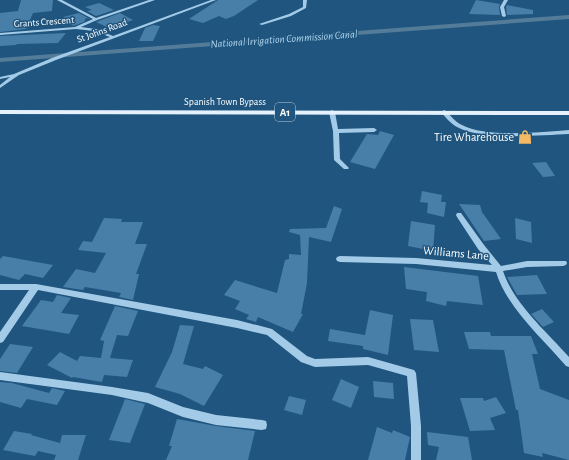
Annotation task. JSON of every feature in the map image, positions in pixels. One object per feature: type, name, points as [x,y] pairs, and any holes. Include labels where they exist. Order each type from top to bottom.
[{"type":"main road","name":"Spanish Town Bypass","points":[[0,112],[569,113]]},
{"type":"street","points":[[59,0],[96,19]]},
{"type":"street","points":[[76,28],[96,19],[153,0]]},
{"type":"street","name":"St Johns Road","points":[[0,87],[17,74],[214,0]]},
{"type":"street","points":[[261,24],[290,15],[305,7],[305,0]]},
{"type":"street","points":[[504,16],[502,7],[506,0]]},
{"type":"street","name":"Grants Crescent","points":[[0,34],[76,28],[95,30],[113,37]]},
{"type":"street","points":[[0,78],[17,74]]},
{"type":"street","points":[[332,112],[336,131],[337,160],[346,168]]},
{"type":"street","points":[[444,112],[453,122],[472,131],[502,133],[569,132]]},
{"type":"street","points":[[336,131],[374,130]]},
{"type":"street","points":[[459,215],[481,247],[499,269],[527,264],[563,263]]},
{"type":"street","name":"Williams Lane","points":[[340,259],[416,261],[499,269],[510,293],[540,331],[569,363]]},
{"type":"street","points":[[0,286],[36,287],[237,324],[269,332],[304,359],[315,363],[368,361],[411,373],[416,426],[416,460]]},
{"type":"street","points":[[0,339],[36,287]]},
{"type":"street","points":[[0,376],[112,391],[148,398],[183,412],[216,420],[262,425]]},
{"type":"building","points":[[21,0],[53,0],[52,11],[33,13],[26,29],[0,32],[0,13],[18,11]]},
{"type":"building","points":[[218,0],[258,0],[234,16],[226,19],[219,16],[203,23],[189,19]]},
{"type":"building","points":[[476,0],[500,4],[500,15],[469,14]]},
{"type":"building","points":[[99,3],[114,10],[96,16],[87,11],[92,10],[85,7]]},
{"type":"building","points":[[507,5],[533,10],[533,14],[507,15]]},
{"type":"building","points":[[79,13],[90,19],[86,18],[84,22],[73,26],[63,17]]},
{"type":"building","points":[[120,13],[133,20],[109,28],[96,22]]},
{"type":"building","points":[[153,25],[160,26],[153,41],[139,41],[145,28]]},
{"type":"building","points":[[66,33],[58,43],[0,46],[0,36]]},
{"type":"building","points":[[380,131],[394,135],[375,169],[350,162],[367,134],[378,135]]},
{"type":"building","points":[[546,162],[555,176],[543,177],[532,163]]},
{"type":"building","points":[[422,191],[442,195],[441,202],[446,202],[444,217],[427,213],[428,203],[420,202]]},
{"type":"building","points":[[459,204],[480,205],[482,212],[501,239],[484,241]]},
{"type":"building","points":[[334,206],[342,209],[331,242],[309,237],[307,283],[301,314],[303,314],[293,332],[258,317],[256,322],[246,319],[249,315],[235,309],[240,301],[224,295],[235,280],[277,293],[285,260],[289,259],[289,254],[301,255],[300,235],[289,232],[290,229],[326,228]]},
{"type":"building","points":[[104,218],[122,219],[121,222],[143,222],[135,244],[147,244],[136,274],[139,274],[133,300],[119,297],[121,293],[85,287],[83,290],[63,287],[76,269],[95,273],[106,253],[78,250],[83,241],[92,242]]},
{"type":"building","points":[[515,218],[531,222],[532,243],[516,239]]},
{"type":"building","points":[[411,221],[435,225],[433,251],[408,246]]},
{"type":"building","points":[[3,256],[53,265],[43,278],[25,274],[19,280],[0,275],[0,259]]},
{"type":"building","points":[[404,267],[478,276],[483,305],[447,301],[446,306],[426,301],[427,292],[406,289]]},
{"type":"building","points":[[537,275],[547,294],[517,295],[507,277]]},
{"type":"building","points":[[57,295],[71,298],[61,313],[79,315],[69,334],[22,326],[41,300],[53,302]]},
{"type":"building","points":[[115,306],[138,311],[128,336],[117,335],[110,358],[133,360],[127,377],[104,375],[102,382],[72,378],[47,365],[60,352],[77,361],[80,356],[101,358],[104,341],[100,340]]},
{"type":"building","points":[[542,309],[554,322],[543,327],[531,314]]},
{"type":"building","points":[[370,310],[393,315],[388,355],[363,349],[363,346],[328,341],[330,329],[365,335]]},
{"type":"building","points":[[410,319],[433,320],[439,352],[414,350]]},
{"type":"building","points":[[180,325],[194,326],[183,364],[203,369],[205,366],[223,375],[204,406],[180,394],[155,387],[172,352]]},
{"type":"building","points":[[464,332],[490,332],[491,336],[531,336],[538,354],[532,354],[540,389],[569,400],[569,460],[542,453],[543,457],[524,453],[518,410],[516,410],[504,350],[469,349]]},
{"type":"building","points":[[10,344],[33,347],[17,373],[0,371],[0,359]]},
{"type":"building","points":[[341,379],[359,387],[351,408],[332,400]]},
{"type":"building","points":[[373,381],[393,383],[394,399],[374,397]]},
{"type":"building","points":[[0,382],[12,383],[49,393],[52,388],[65,391],[57,405],[27,399],[21,408],[0,402]]},
{"type":"building","points":[[289,396],[306,400],[302,415],[284,410]]},
{"type":"building","points":[[496,397],[506,413],[490,418],[495,430],[470,431],[460,398],[483,398],[484,401]]},
{"type":"building","points":[[125,399],[145,404],[130,443],[109,440]]},
{"type":"building","points":[[177,419],[255,431],[248,460],[166,460],[172,446],[169,446]]},
{"type":"building","points":[[377,427],[392,433],[393,430],[410,437],[405,460],[368,460]]},
{"type":"building","points":[[14,431],[32,434],[31,435],[60,443],[62,435],[86,435],[78,460],[54,460],[56,455],[38,451],[35,456],[3,450]]},
{"type":"building","points":[[427,432],[468,437],[472,460],[436,460],[439,447],[428,445]]},
{"type":"waterway","name":"National Irrigation Commission Canal","points":[[0,60],[569,17]]},
{"type":"place","name":"Tire Wharehouse","points":[[525,137]]}]
